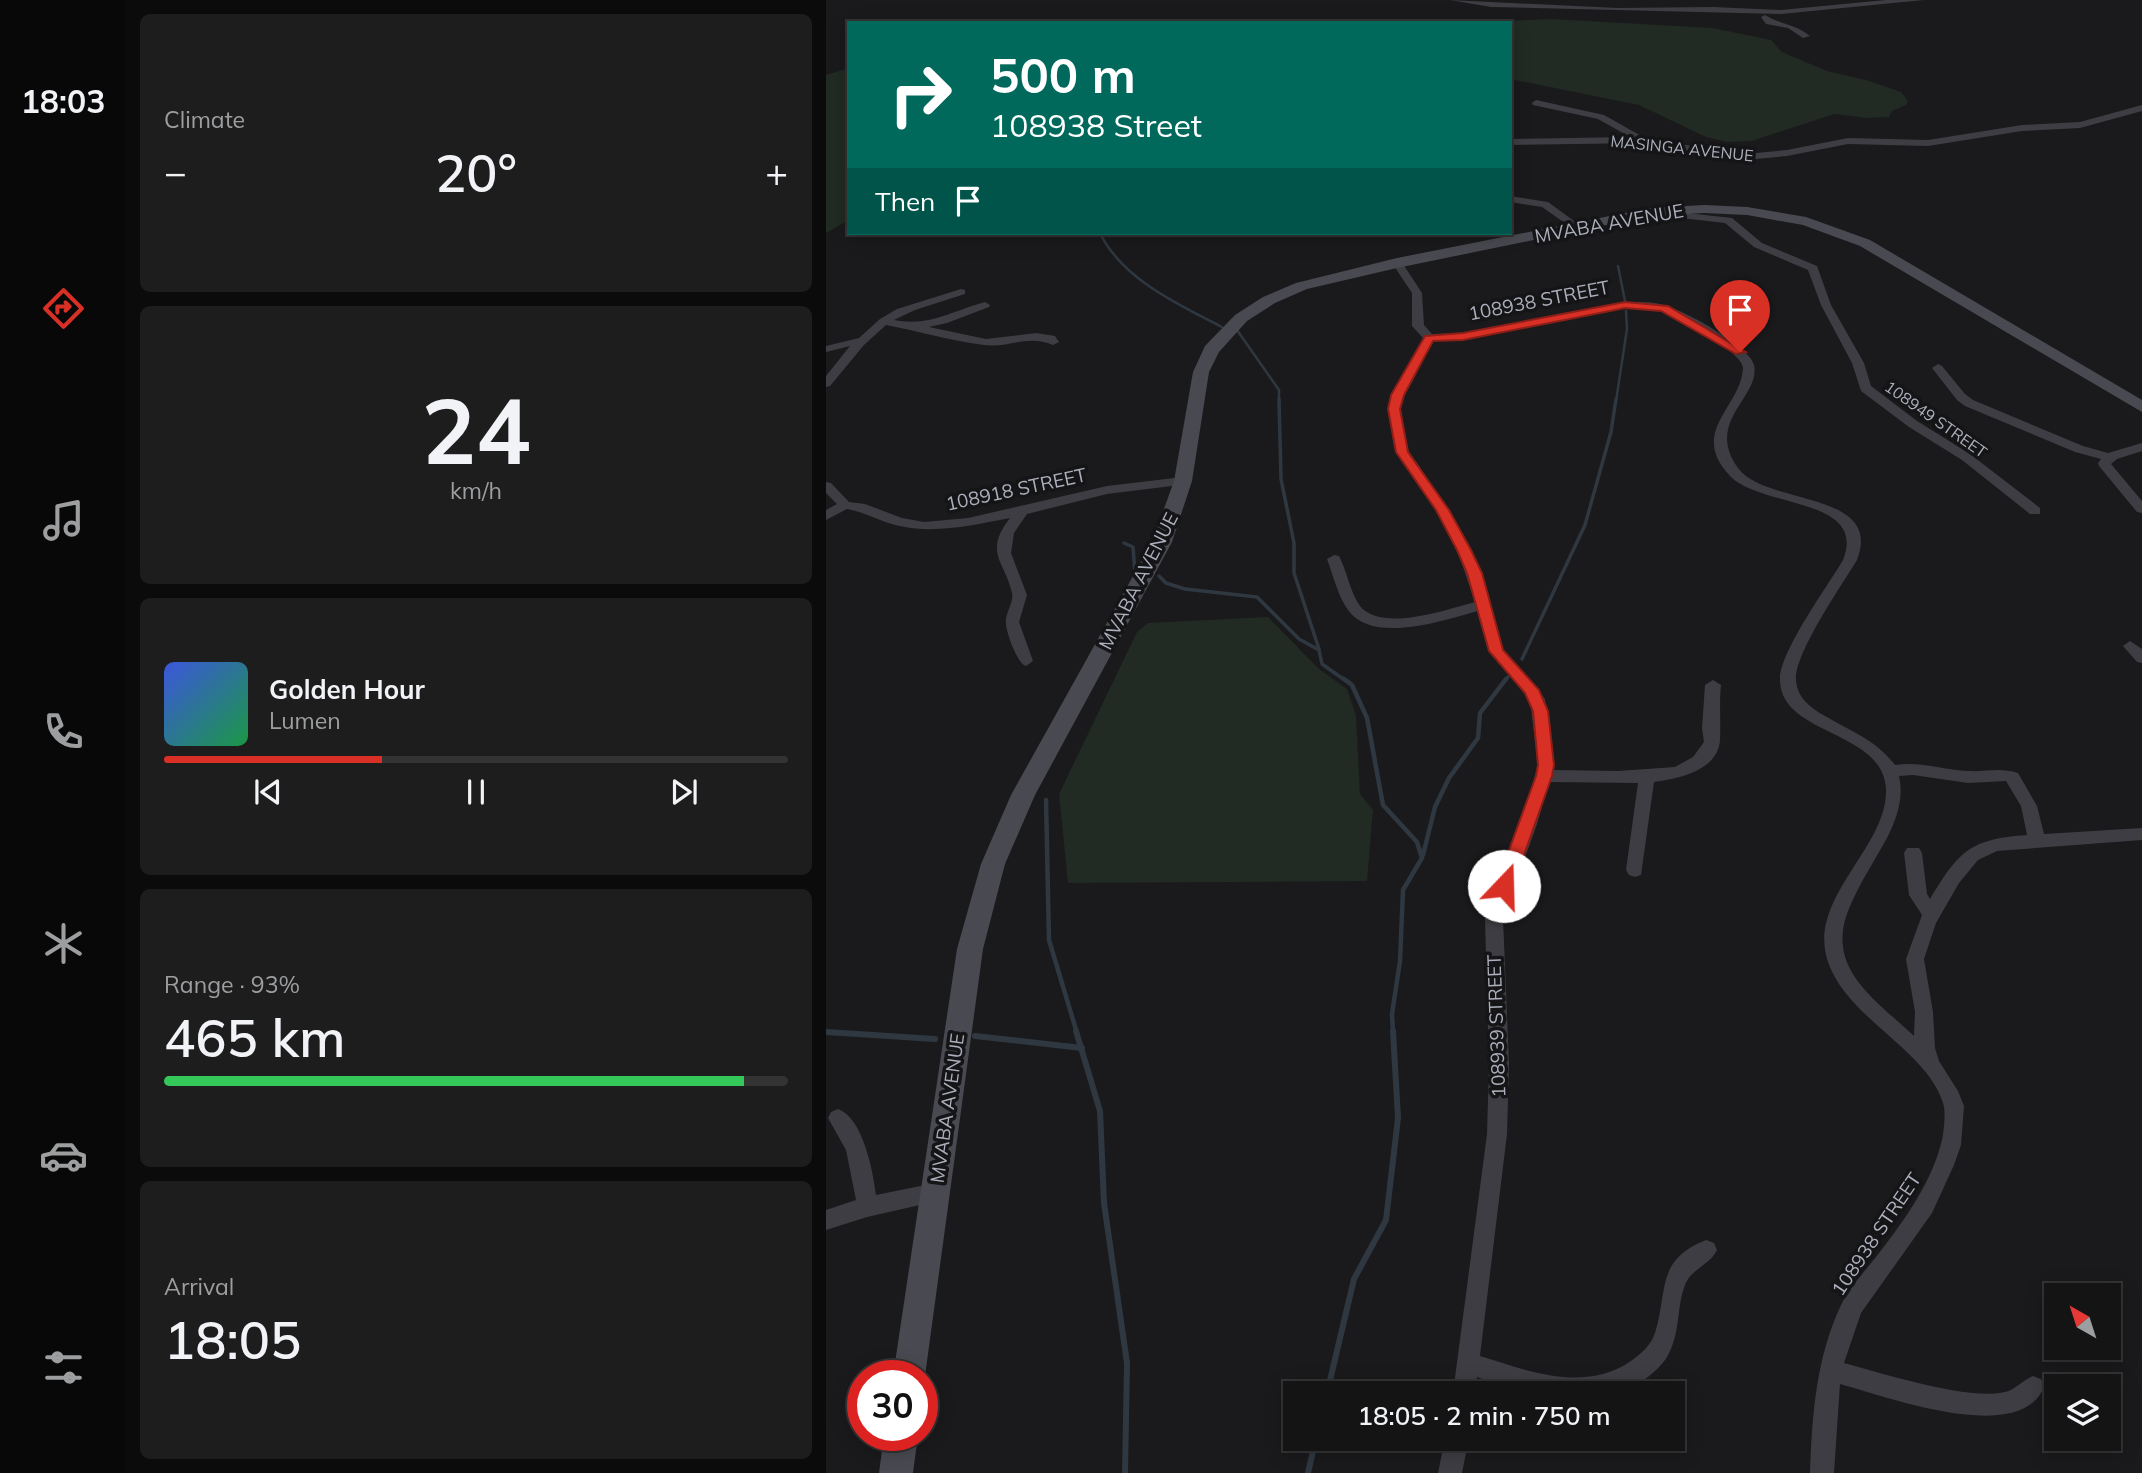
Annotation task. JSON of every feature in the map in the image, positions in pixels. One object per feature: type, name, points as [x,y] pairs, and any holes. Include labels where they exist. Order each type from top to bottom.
[{"type":"street","points":[[1454,0],[1491,5],[1597,4],[1763,11],[1812,11],[1920,0]]},
{"type":"street","points":[[1763,11],[1769,22],[1790,26],[1806,36]]},
{"type":"street","points":[[1536,103],[1601,117],[1642,140]]},
{"type":"street","name":"MASINGA AVENUE","points":[[1512,142],[1642,140],[1724,155],[1756,156],[1848,141],[1928,143],[2022,128],[2080,125],[2142,108]]},
{"type":"street","points":[[1512,199],[1545,204],[1576,226]]},
{"type":"street","name":"MVABA AVENUE","points":[[911,1360],[970,949],[993,864],[1023,795],[1162,542],[1183,481],[1201,372],[1211,350],[1228,329],[1255,308],[1302,286],[1397,263],[1576,226],[1650,212],[1704,209],[1757,212],[1791,217],[1843,233],[1886,254],[2142,407]]},
{"type":"street","name":"108949 STREET","points":[[1650,212],[1728,220],[1758,244],[1813,268],[1826,305],[1858,363],[1866,388],[1913,424],[1966,457],[2035,511]]},
{"type":"street","points":[[1397,263],[1417,293],[1418,326],[1429,338]]},
{"type":"street","points":[[826,383],[863,340],[884,321],[961,292]]},
{"type":"street","name":"108938 STREET","points":[[1429,338],[1463,336],[1625,305],[1645,304],[1664,308],[1744,355],[1749,371],[1742,389],[1726,414],[1720,439],[1730,468],[1737,477],[1760,491],[1809,504],[1842,517],[1854,532],[1854,550],[1850,560],[1787,669],[1789,692],[1808,714],[1869,746],[1891,772],[1893,795],[1886,817],[1833,924],[1831,944],[1846,982],[1932,1064],[1954,1104],[1955,1136],[1935,1187],[1889,1256],[1859,1293],[1839,1340],[1832,1371],[1822,1473]]},
{"type":"street","points":[[904,325],[943,321],[985,305]]},
{"type":"street","points":[[884,321],[985,342],[1036,336],[1051,338],[1053,342]]},
{"type":"street","name":"108939 STREET","points":[[1429,338],[1394,404],[1400,447],[1454,529],[1475,573],[1496,651],[1537,699],[1545,751],[1544,776],[1494,918],[1492,933],[1499,1064],[1497,1134],[1471,1321],[1466,1381]]},
{"type":"street","points":[[826,349],[863,340]]},
{"type":"street","points":[[1938,368],[1969,403],[2079,449],[2111,457]]},
{"type":"street","points":[[2142,447],[2111,457],[2104,463],[2142,509]]},
{"type":"street","name":"108918 STREET","points":[[845,505],[860,507],[899,522],[924,526],[968,522],[1022,512],[1095,492],[1183,481]]},
{"type":"street","points":[[826,485],[845,505],[826,516]]},
{"type":"street","points":[[1022,512],[1013,521],[1003,553],[1007,571],[1020,595],[1013,622],[1026,661]]},
{"type":"street","points":[[1334,559],[1354,608],[1373,622],[1387,624],[1415,621],[1483,605]]},
{"type":"street","points":[[2130,646],[2142,658]]},
{"type":"street","points":[[1544,776],[1647,775],[1685,770],[1708,752],[1712,742],[1710,718],[1713,685]]},
{"type":"street","points":[[1891,772],[1912,767],[1968,777],[1993,773],[2012,777],[2029,806],[2037,842]]},
{"type":"street","points":[[1635,870],[1647,775]]},
{"type":"street","points":[[1932,1064],[1922,1046],[1925,1031],[1915,959],[1920,938],[1953,877],[1976,852],[1997,844],[2142,834]]},
{"type":"street","points":[[1913,853],[1918,895],[1932,918]]},
{"type":"street","points":[[838,1118],[851,1136],[861,1159],[867,1207]]},
{"type":"street","points":[[826,1220],[867,1207],[935,1193]]},
{"type":"street","points":[[1468,1363],[1570,1391],[1579,1392],[1613,1385],[1648,1365],[1658,1354],[1671,1316],[1676,1280],[1682,1269],[1706,1250]]},
{"type":"street","points":[[1832,1371],[1935,1397],[1977,1404],[2009,1403],[2033,1387]]},
{"type":"street","points":[[897,1473],[899,1451]]},
{"type":"street","points":[[1450,1473],[1454,1451]]},
{"type":"shaded area","points":[[1550,19],[1713,28],[1771,40],[1782,52],[1827,71],[1901,92],[1908,101],[1906,105],[1892,111],[1889,117],[1867,118],[1834,114],[1752,141],[1727,142],[1706,137],[1639,105],[1512,79],[1512,21],[1507,21]]},
{"type":"shaded area","points":[[847,69],[847,221],[826,233],[826,75]]},
{"type":"shaded area","points":[[1268,617],[1319,669],[1347,689],[1356,716],[1360,794],[1373,810],[1367,881],[1068,883],[1059,794],[1137,632],[1148,623]]},
{"type":"waterway","points":[[1101,235],[1122,264],[1137,277],[1170,300],[1222,327]]},
{"type":"waterway","points":[[1618,266],[1625,301]]},
{"type":"waterway","points":[[1616,401],[1627,329],[1626,311]]},
{"type":"waterway","points":[[1237,330],[1279,390],[1279,399]]},
{"type":"waterway","points":[[1279,399],[1281,479],[1294,543],[1294,573],[1319,649]]},
{"type":"waterway","points":[[1522,659],[1585,525],[1611,432],[1616,399]]},
{"type":"waterway","points":[[1124,543],[1133,547],[1135,573]]},
{"type":"waterway","points":[[1159,576],[1166,583],[1185,589],[1257,597],[1299,639],[1319,650],[1322,664],[1346,681]]},
{"type":"waterway","points":[[1505,681],[1508,677]]},
{"type":"waterway","points":[[1344,679],[1352,685],[1367,718],[1383,805],[1417,842],[1422,858],[1403,890],[1400,961],[1392,1014],[1393,1033]]},
{"type":"waterway","points":[[1423,855],[1435,807],[1449,778],[1478,738],[1480,713],[1506,679]]},
{"type":"waterway","points":[[1046,800],[1049,940],[1077,1033]]},
{"type":"waterway","points":[[1076,1031],[1081,1048]]},
{"type":"waterway","points":[[1330,1381],[1354,1279],[1386,1220],[1398,1118],[1393,1031]]},
{"type":"waterway","points":[[834,1033],[826,1032],[935,1039]]},
{"type":"waterway","points":[[975,1036],[1081,1048]]},
{"type":"waterway","points":[[1081,1048],[1100,1111],[1104,1203],[1127,1363],[1125,1473]]},
{"type":"waterway","points":[[1308,1473],[1313,1451]]},
{"type":"route","points":[[1504,886],[1529,824],[1544,776],[1546,765],[1541,711],[1532,690],[1500,659],[1496,651],[1475,573],[1443,510],[1402,452],[1394,404],[1429,338],[1463,336],[1625,305],[1645,304],[1664,308],[1740,352]]}]
